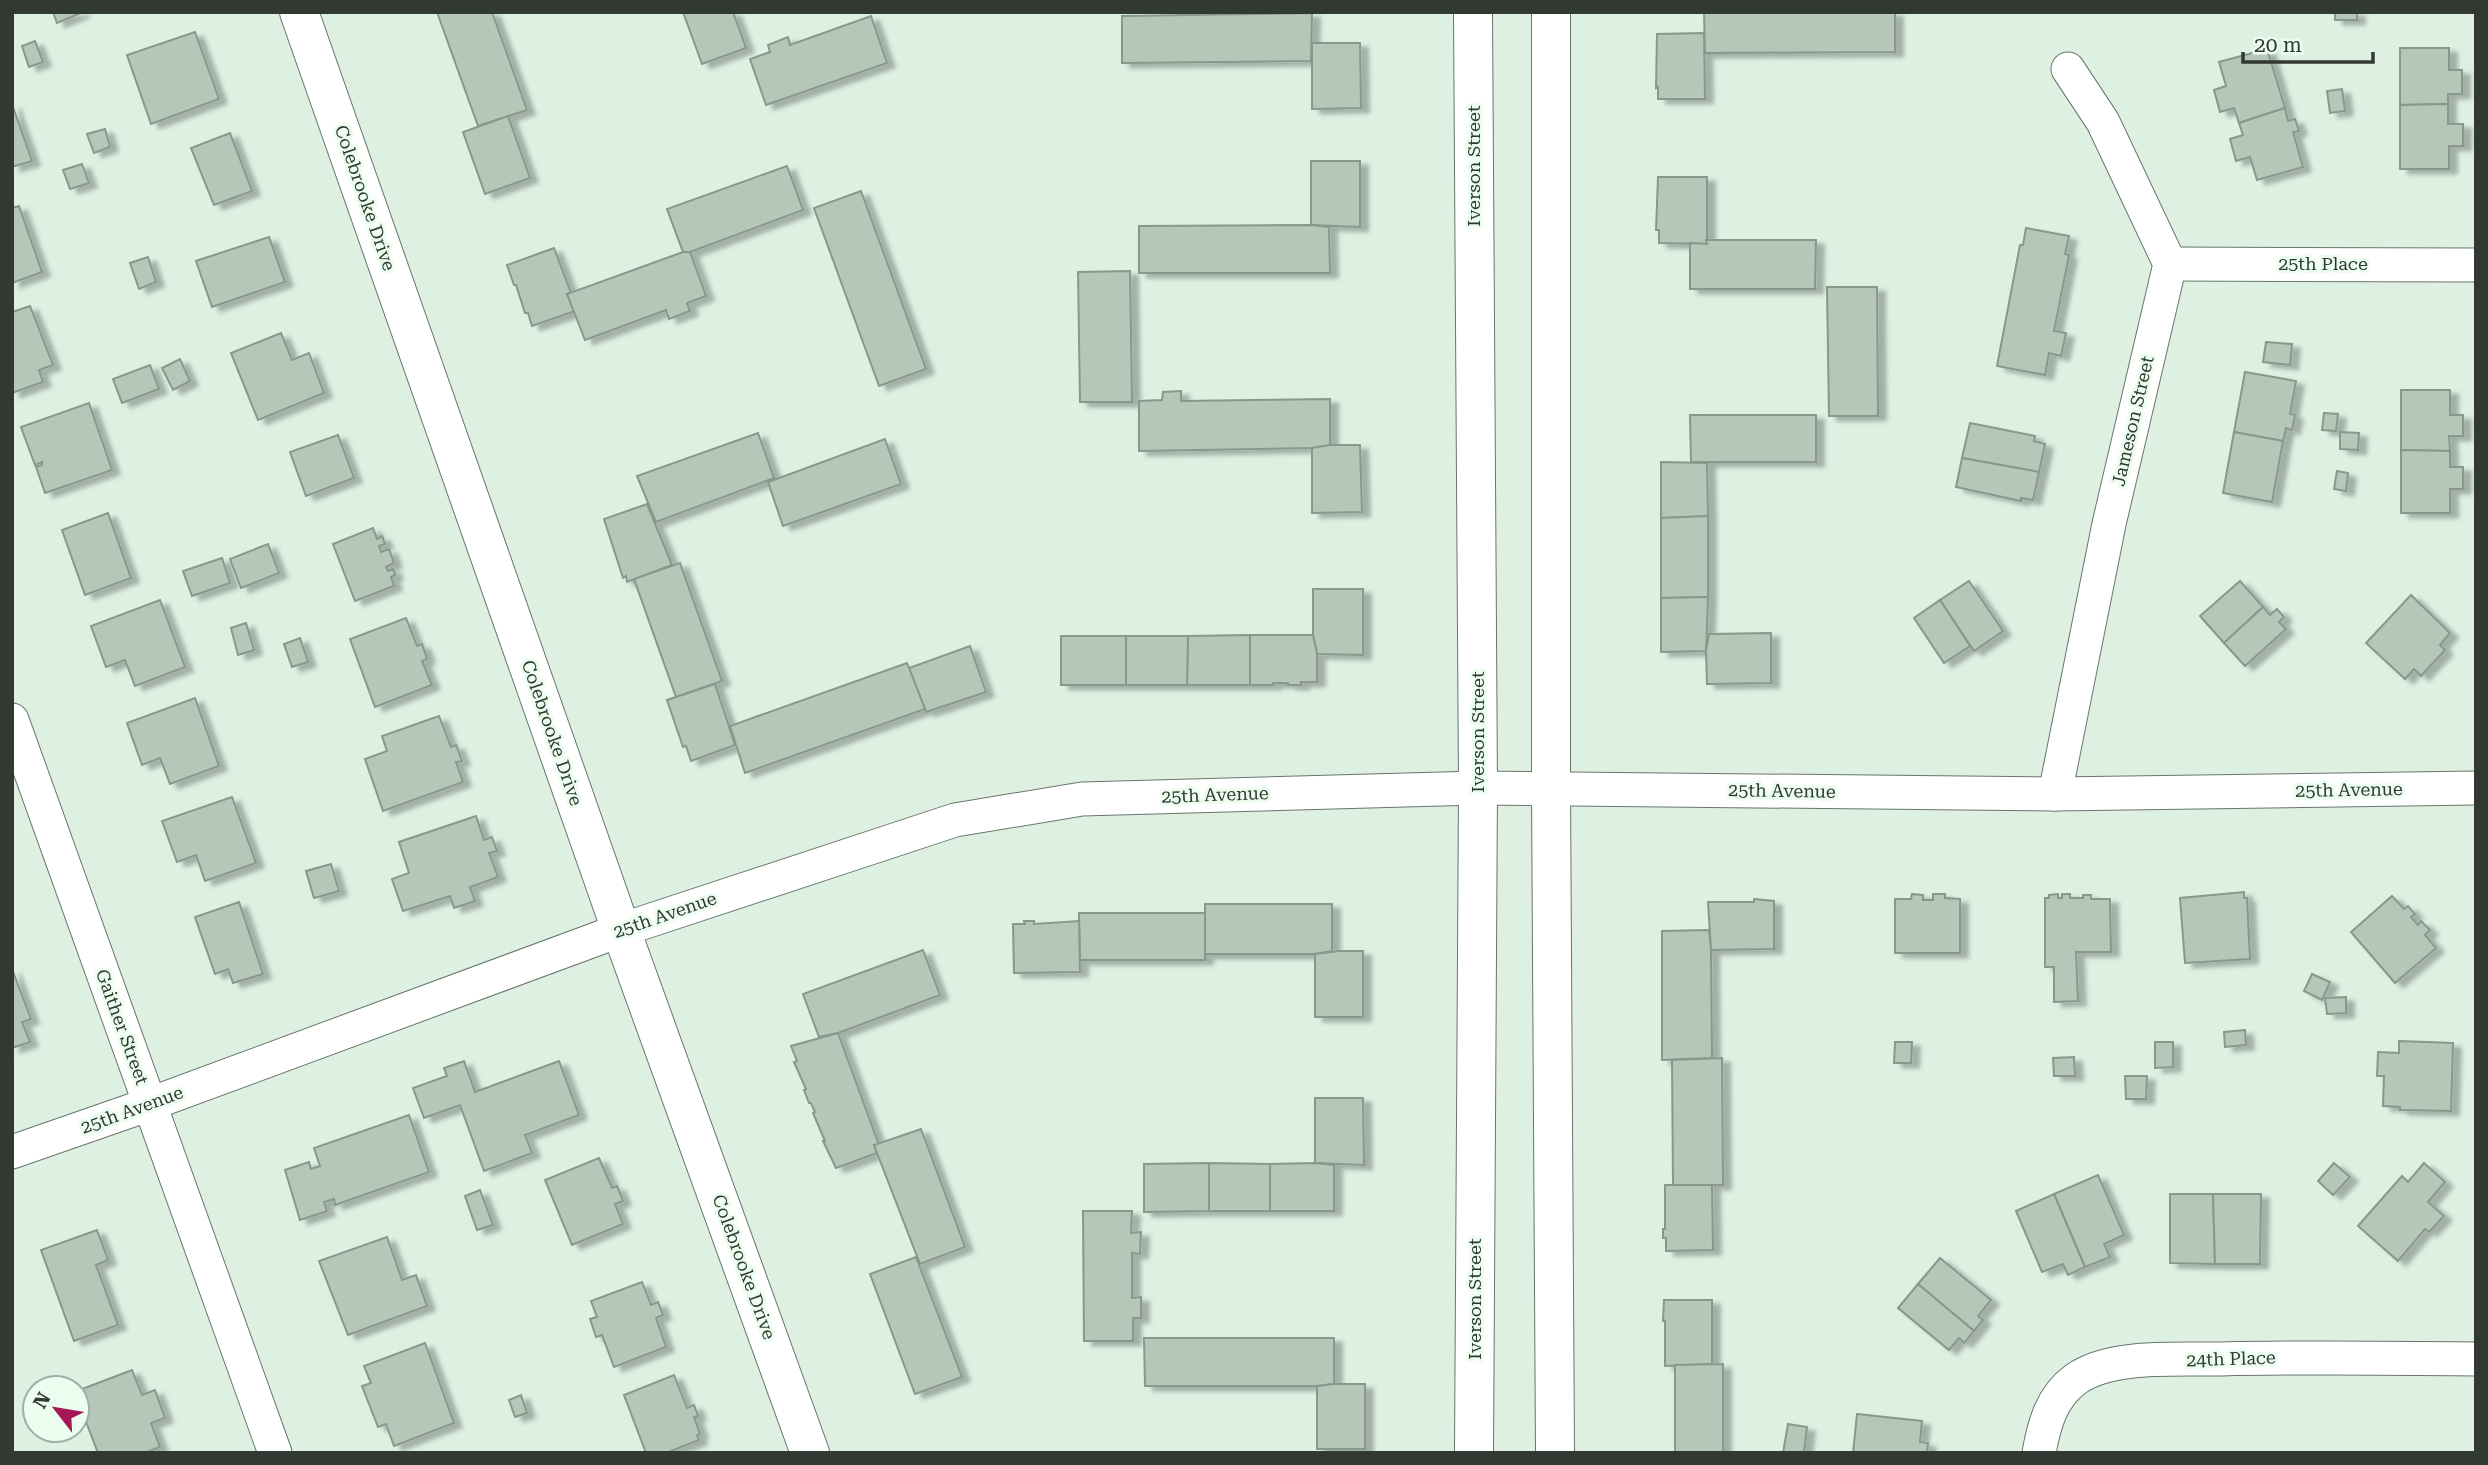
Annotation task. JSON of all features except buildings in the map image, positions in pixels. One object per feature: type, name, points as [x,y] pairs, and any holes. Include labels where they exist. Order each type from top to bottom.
[{"type":"main road","name":"Colebrooke Drive","points":[[299,12],[621,930],[810,1453]]},
{"type":"main road","name":"Iverson Street","points":[[1473,12],[1478,788],[1474,1453]]},
{"type":"main road","points":[[1551,12],[1551,789],[1555,1453]]},
{"type":"street","points":[[2068,69],[2103,122],[2170,264]]},
{"type":"street","name":"25th Place","points":[[2170,264],[2476,265]]},
{"type":"street","name":"Jameson Street","points":[[2055,794],[2109,524],[2170,264]]},
{"type":"street","name":"Gaither Street","points":[[12,720],[275,1453]]},
{"type":"street","name":"25th Avenue","points":[[12,1152],[150,1104],[621,930],[955,820],[1005,810],[1082,799],[1478,788],[2055,794],[2476,788]]},
{"type":"street","name":"24th Place","points":[[2039,1453],[2045,1420],[2057,1399],[2075,1380],[2094,1369],[2140,1361],[2257,1358],[2476,1359]]}]
